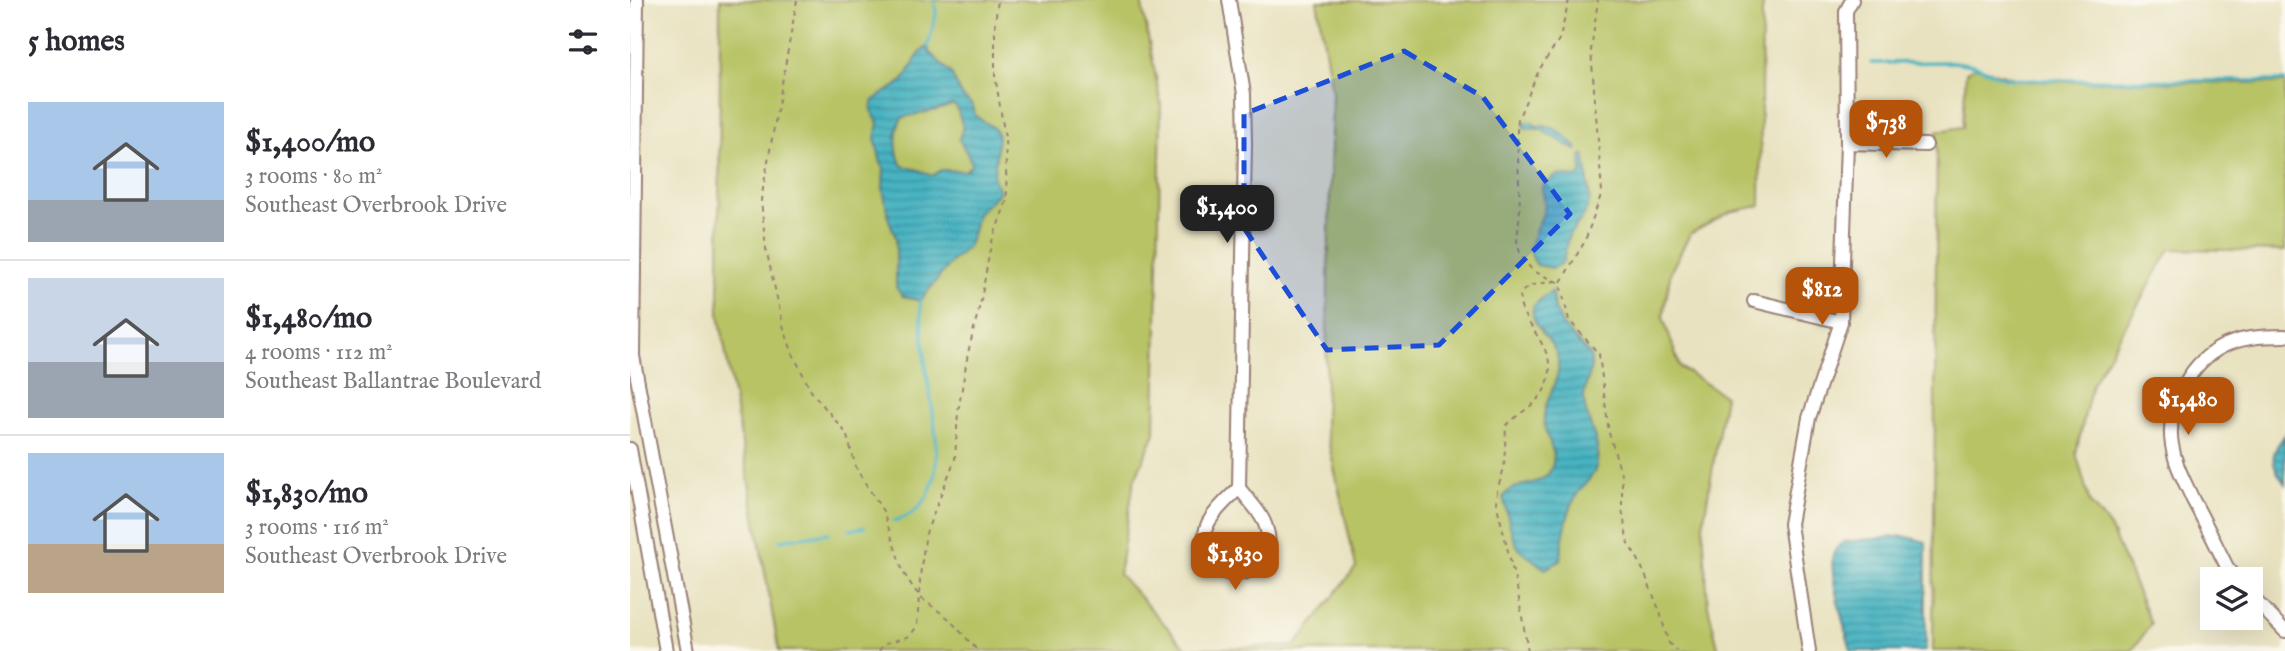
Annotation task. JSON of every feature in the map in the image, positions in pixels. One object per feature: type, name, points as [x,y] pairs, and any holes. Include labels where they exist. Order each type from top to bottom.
[{"type":"street","points":[[637,0],[633,86],[633,356],[688,651]]},
{"type":"street","points":[[1229,0],[1244,94],[1239,488],[1266,526],[1270,544],[1263,563],[1234,575],[1218,569],[1207,558],[1204,538],[1209,521],[1239,488]]},
{"type":"street","points":[[1809,651],[1790,524],[1809,418],[1841,322],[1847,143],[1846,11],[1852,0]]},
{"type":"street","points":[[1847,143],[1926,145]]},
{"type":"street","points":[[1754,301],[1841,322]]},
{"type":"street","points":[[2227,567],[2178,469],[2171,444],[2172,421],[2181,388],[2199,365],[2217,349],[2248,337],[2285,336]]},
{"type":"street","points":[[630,449],[666,651]]},
{"type":"street","points":[[632,468],[654,464]]},
{"type":"street","points":[[2263,608],[2285,631]]},
{"type":"path","points":[[797,0],[761,204],[766,248],[780,314],[796,363],[816,400],[846,433],[856,470],[883,511],[903,572],[919,596],[948,618],[978,651]]},
{"type":"path","points":[[879,651],[884,644],[904,639],[915,632],[919,620],[926,533],[955,459],[960,399],[968,353],[989,253],[1007,200],[1005,138],[995,75],[998,0]]},
{"type":"path","points":[[1560,283],[1528,267],[1519,248],[1517,125],[1539,70],[1558,43],[1569,0]]},
{"type":"path","points":[[1598,0],[1591,50],[1602,192],[1585,241],[1560,283],[1569,320],[1600,354],[1609,433],[1622,477],[1622,509],[1628,544],[1646,577],[1668,642],[1677,651]]},
{"type":"path","points":[[1528,651],[1496,496],[1504,468],[1506,426],[1539,398],[1548,383],[1550,373],[1548,353],[1522,312],[1520,297],[1529,287],[1555,281]]},
{"type":"highlighted area","points":[[1404,51],[1483,97],[1570,214],[1439,345],[1327,350],[1244,228],[1244,114]]},
{"type":"green space","points":[[720,0],[1141,0],[1161,104],[1155,433],[1134,481],[1119,574],[1187,649],[1295,646],[1356,567],[1325,427],[1332,91],[1317,1],[1764,0],[1760,206],[1730,212],[1690,234],[1671,271],[1663,317],[1680,367],[1725,396],[1703,525],[1708,606],[1719,651],[779,651],[719,315]]},
{"type":"green space","points":[[1975,67],[2026,81],[2285,83],[2285,251],[2170,249],[2092,384],[2076,453],[2090,503],[2110,527],[2151,624],[2132,651],[1933,651],[1937,131],[1963,127],[1966,72]]},
{"type":"water","points":[[928,46],[929,52],[951,73],[976,116],[997,132],[994,180],[1000,191],[977,214],[967,248],[952,261],[920,301],[902,296],[896,287],[896,238],[889,220],[883,189],[884,168],[875,138],[878,123],[871,109],[878,96],[904,79]],"holes":[[[956,106],[963,127],[959,139],[971,165],[965,171],[941,170],[934,175],[902,166],[896,142],[902,118]]]},
{"type":"water","points":[[1526,122],[1554,129],[1568,139],[1576,150],[1540,129],[1525,129]]},
{"type":"water","points":[[1583,154],[1590,200],[1584,215],[1568,237],[1563,262],[1553,268],[1537,265],[1531,244],[1544,210],[1542,187],[1557,175],[1579,177]]},
{"type":"water","points":[[1552,291],[1554,307],[1563,326],[1590,355],[1591,366],[1584,398],[1597,447],[1597,457],[1594,472],[1572,505],[1560,561],[1545,569],[1518,547],[1503,497],[1514,488],[1535,482],[1547,475],[1553,463],[1553,451],[1545,428],[1544,414],[1558,373],[1557,355],[1534,320],[1533,314],[1536,303]]},
{"type":"water","points":[[2285,435],[2285,484],[2276,471],[2273,459],[2276,448]]},
{"type":"water","points":[[1904,536],[1926,542],[1926,651],[1851,651],[1835,589],[1833,555],[1843,542]]},
{"type":"waterway","points":[[928,46],[936,14],[935,0]]},
{"type":"waterway","points":[[1871,63],[1954,62],[1973,65],[2005,78],[2027,80],[2285,81]]},
{"type":"waterway","points":[[894,521],[915,511],[928,495],[935,474],[935,427],[920,301]]},
{"type":"waterway","points":[[850,530],[864,527]]},
{"type":"waterway","points":[[780,540],[829,533]]}]
